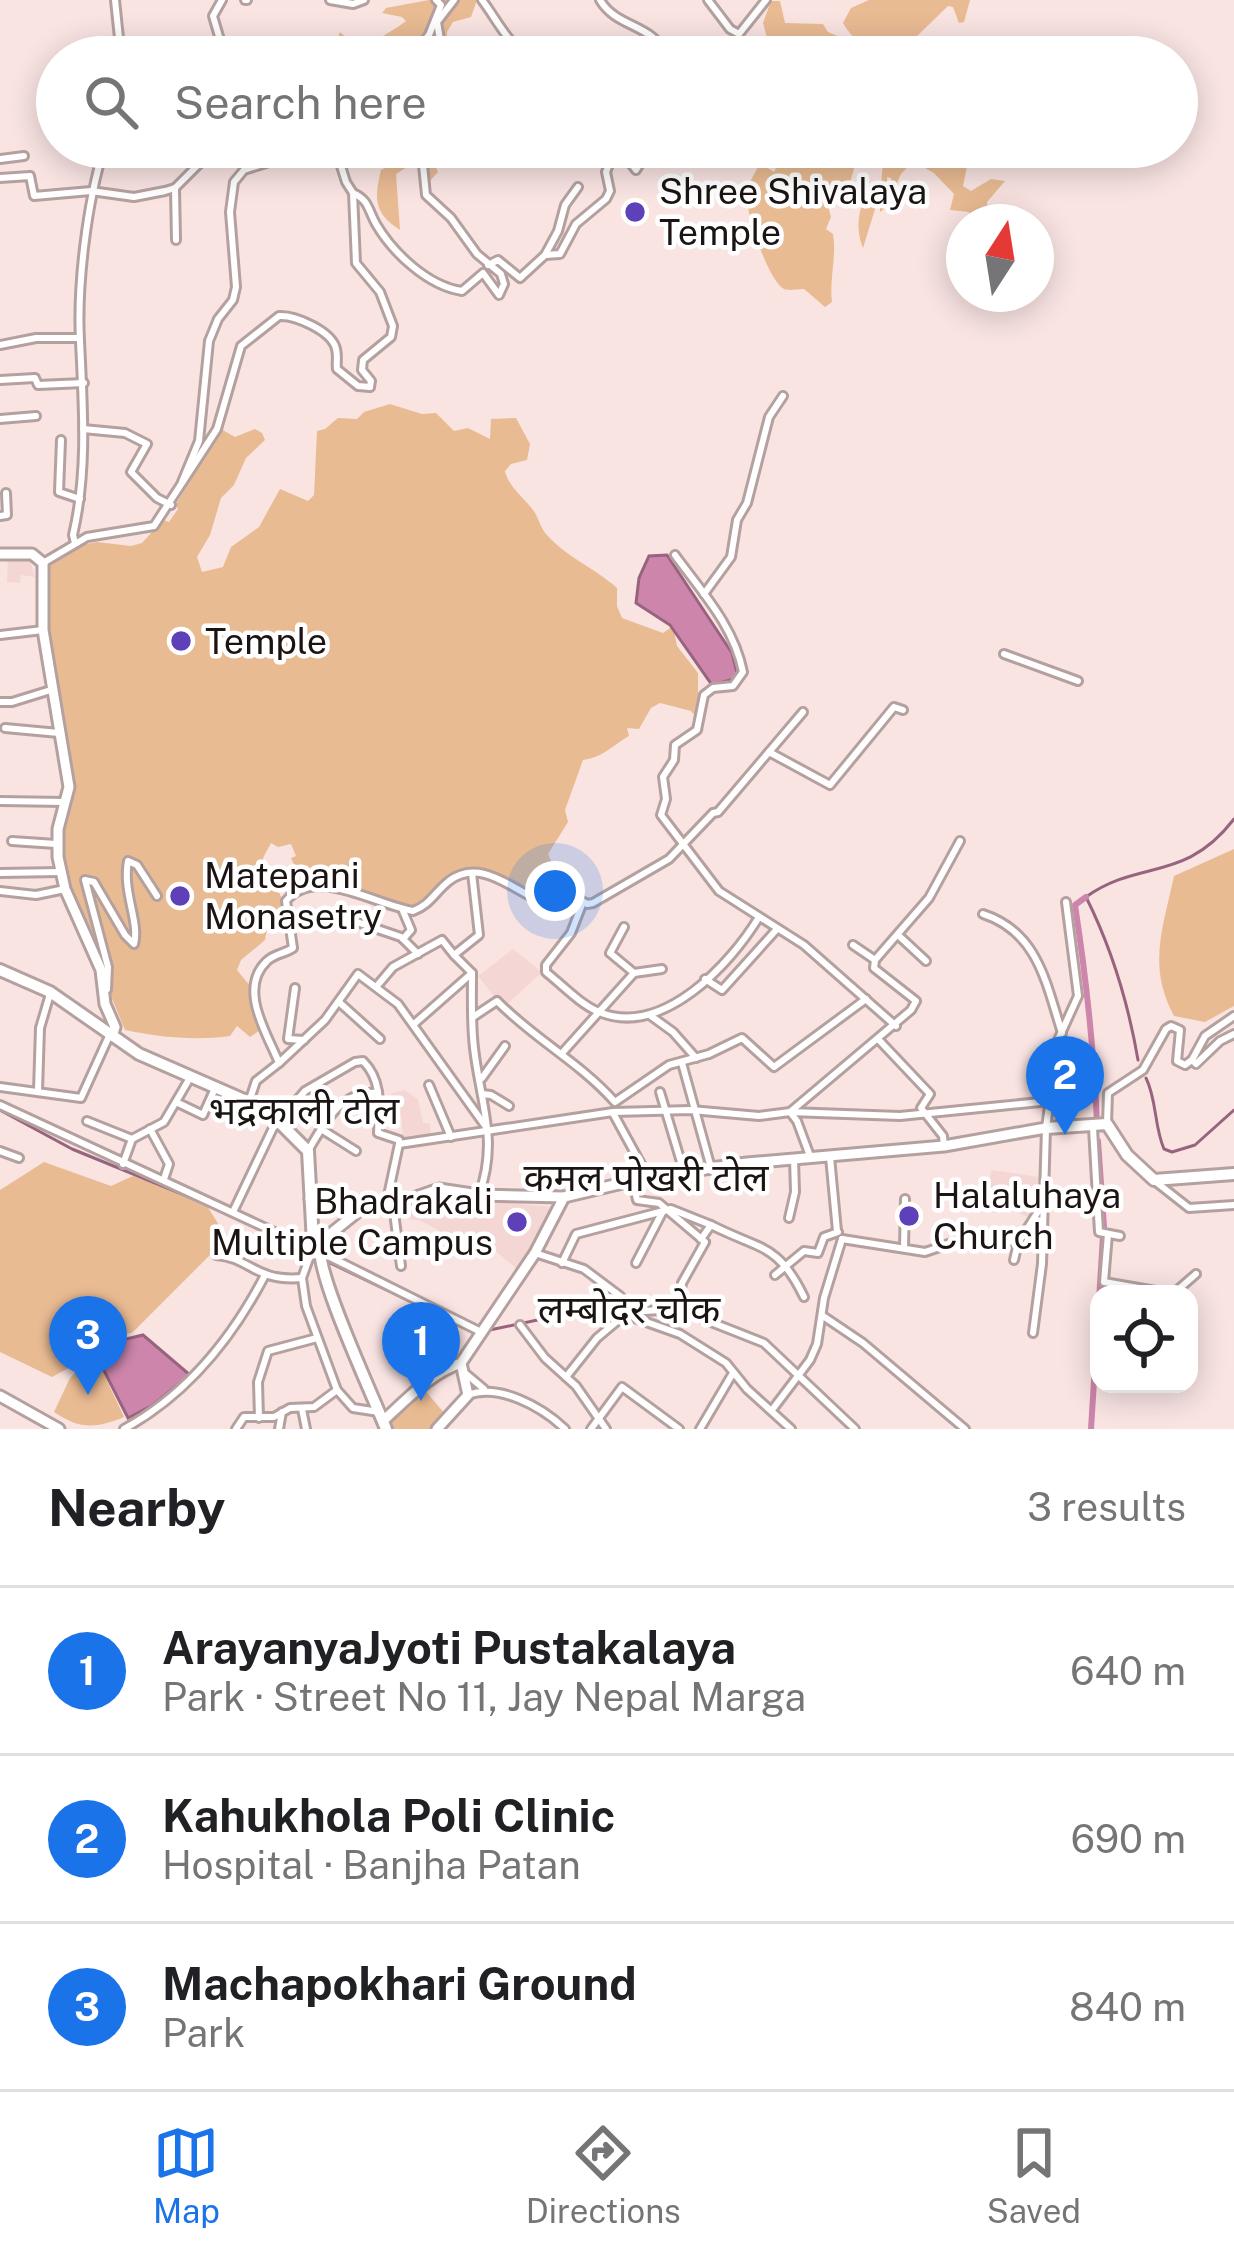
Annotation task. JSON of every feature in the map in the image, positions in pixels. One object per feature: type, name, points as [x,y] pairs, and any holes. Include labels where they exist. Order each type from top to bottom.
[{"type":"main road","points":[[0,554],[32,554],[43,562],[43,630],[69,787],[56,844],[65,889],[101,970],[105,1004],[116,1027],[111,1035]]},
{"type":"main road","points":[[0,970],[50,992],[139,1054],[249,1102],[279,1122],[308,1151],[315,1249],[383,1421],[417,1391],[463,1368],[564,1197]]},
{"type":"main road","points":[[310,1199],[360,1210],[439,1189],[564,1197],[711,1168],[944,1146],[1046,1128],[1108,1124],[1127,1155],[1154,1180],[1234,1174]]},
{"type":"main road","points":[[315,1249],[360,1210]]},
{"type":"main road","points":[[437,1429],[468,1395],[463,1368]]},
{"type":"main road","points":[[0,1396],[59,1429]]},
{"type":"street","points":[[115,0],[119,36]]},
{"type":"street","points":[[219,36],[213,16],[222,0]]},
{"type":"street","points":[[330,0],[353,4],[364,0]]},
{"type":"street","points":[[426,36],[441,5],[436,0]]},
{"type":"street","points":[[430,36],[454,0]]},
{"type":"street","points":[[482,0],[506,36]]},
{"type":"street","points":[[600,0],[612,16],[653,36]]},
{"type":"street","points":[[708,0],[739,34],[766,0]]},
{"type":"street","points":[[437,22],[439,36]]},
{"type":"street","points":[[0,159],[24,156]]},
{"type":"street","points":[[75,543],[85,457],[81,286],[98,168]]},
{"type":"street","points":[[0,178],[30,176],[34,196],[92,191],[134,197],[175,188],[195,168]]},
{"type":"street","points":[[182,486],[199,441],[209,341],[236,287],[230,212],[234,182],[250,168]]},
{"type":"street","points":[[43,562],[87,537],[154,526],[218,429],[241,346],[279,316],[297,318],[328,337],[336,350],[337,369],[358,386],[370,387],[363,361],[391,337],[393,326],[380,292],[356,263],[353,193],[343,168]]},
{"type":"street","points":[[353,193],[362,196],[386,238],[436,284],[461,290],[483,273],[499,295],[503,278],[426,195],[423,168]]},
{"type":"street","points":[[545,255],[560,254],[575,224],[606,199],[608,168]]},
{"type":"street","points":[[175,188],[176,240]]},
{"type":"street","points":[[488,265],[498,260],[520,278],[545,255],[565,205],[578,188]]},
{"type":"street","points":[[0,345],[37,338],[80,338]]},
{"type":"street","points":[[0,380],[35,378],[38,385],[83,383]]},
{"type":"street","points":[[704,594],[731,557],[737,520],[747,503],[769,417],[783,396]]},
{"type":"street","points":[[0,419],[36,416]]},
{"type":"street","points":[[82,429],[125,433],[147,444],[130,472],[171,505]]},
{"type":"street","points":[[61,440],[59,492],[80,499]]},
{"type":"street","points":[[0,516],[7,515],[6,494]]},
{"type":"street","points":[[675,555],[730,632],[742,672],[733,686],[713,688],[704,695],[697,730],[676,743],[663,777],[666,799],[661,815],[719,891],[778,928],[896,1026]]},
{"type":"street","points":[[0,634],[43,630]]},
{"type":"street","points":[[1004,654],[1078,681]]},
{"type":"street","points":[[0,702],[55,689]]},
{"type":"street","points":[[769,752],[833,784],[894,706],[902,710]]},
{"type":"street","points":[[279,1063],[258,1022],[256,983],[268,960],[295,945],[287,897],[316,884],[418,910],[451,880],[472,873],[496,876],[530,896],[565,890],[584,902],[598,901],[669,859],[718,812],[803,712]]},
{"type":"street","points":[[4,728],[62,734]]},
{"type":"street","points":[[0,801],[65,802]]},
{"type":"street","points":[[790,1112],[896,1026],[916,1001],[874,968],[875,960],[941,881],[960,841]]},
{"type":"street","points":[[12,842],[56,844]]},
{"type":"street","points":[[105,1004],[108,967],[86,880],[94,882],[134,944],[125,888],[128,861],[137,865],[157,896]]},
{"type":"street","points":[[0,873],[61,872]]},
{"type":"street","points":[[454,956],[479,935],[472,873]]},
{"type":"street","points":[[0,890],[36,895],[65,889]]},
{"type":"street","points":[[584,902],[572,933],[545,968],[598,1012],[630,1018],[651,1015],[675,1003],[731,954],[759,917]]},
{"type":"street","points":[[1033,1333],[1042,1264],[1046,1128],[1062,1033],[1078,996],[1066,902]]},
{"type":"street","points":[[403,909],[411,930],[403,939]]},
{"type":"street","points":[[983,914],[1008,922],[1022,935],[1045,981],[1062,1033]]},
{"type":"street","points":[[342,917],[403,939],[418,953]]},
{"type":"street","points":[[624,927],[610,952],[634,973]]},
{"type":"street","points":[[705,979],[722,990],[778,928]]},
{"type":"street","points":[[898,935],[926,962]]},
{"type":"street","points":[[376,987],[393,968],[442,940],[472,973],[491,1154],[479,1195]]},
{"type":"street","points":[[854,945],[875,960]]},
{"type":"street","points":[[563,1052],[634,973],[662,969]]},
{"type":"street","points":[[414,1024],[472,973]]},
{"type":"street","points":[[249,1102],[256,1082],[307,1040],[358,974],[414,1024],[489,1131]]},
{"type":"street","points":[[295,988],[288,1039],[307,1040]]},
{"type":"street","points":[[38,1090],[40,1028],[50,992]]},
{"type":"street","points":[[649,1178],[613,1112],[615,1102],[669,1065],[742,1038],[774,1067],[866,998]]},
{"type":"street","points":[[473,1017],[497,1001],[563,1052],[615,1102]]},
{"type":"street","points":[[340,1003],[380,1039]]},
{"type":"street","points":[[651,1015],[696,1058]]},
{"type":"street","points":[[1108,1124],[1108,1094],[1143,1070],[1166,1029],[1180,1030],[1178,1061],[1185,1065],[1205,1036],[1234,1016]]},
{"type":"street","points":[[1192,1060],[1196,1064],[1234,1034]]},
{"type":"street","points":[[0,1087],[81,1098],[111,1035]]},
{"type":"street","points":[[879,1040],[930,1094],[920,1108],[943,1136],[944,1146]]},
{"type":"street","points":[[480,1081],[505,1046]]},
{"type":"street","points":[[233,1213],[273,1128],[305,1090],[355,1062],[367,1064],[379,1093],[378,1133],[399,1140],[389,1205],[400,1266]]},
{"type":"street","points":[[682,1063],[711,1168]]},
{"type":"street","points":[[123,1164],[132,1139],[164,1122],[191,1075]]},
{"type":"street","points":[[429,1085],[451,1137]]},
{"type":"street","points":[[176,1102],[203,1115],[216,1086]]},
{"type":"street","points":[[308,1151],[335,1107],[364,1092],[379,1093]]},
{"type":"street","points":[[660,1092],[684,1172]]},
{"type":"street","points":[[482,1094],[509,1106]]},
{"type":"street","points":[[399,1144],[613,1112],[924,1114],[1051,1101]]},
{"type":"street","points":[[0,1105],[315,1249],[481,1332]]},
{"type":"street","points":[[790,1112],[810,1156]]},
{"type":"street","points":[[87,1120],[132,1139]]},
{"type":"street","points":[[1093,1128],[1099,1232],[1120,1236]]},
{"type":"street","points":[[149,1129],[169,1164],[164,1180]]},
{"type":"street","points":[[321,1130],[356,1151]]},
{"type":"street","points":[[0,1151],[19,1158]]},
{"type":"street","points":[[772,1410],[817,1344],[840,1236],[830,1157]]},
{"type":"street","points":[[789,1218],[794,1158]]},
{"type":"street","points":[[1154,1180],[1189,1208],[1234,1205]]},
{"type":"street","points":[[633,1181],[638,1200],[659,1204],[703,1240]]},
{"type":"street","points":[[904,1248],[905,1199]]},
{"type":"street","points":[[1015,1260],[1018,1243],[1043,1205]]},
{"type":"street","points":[[636,1263],[659,1214],[666,1209]]},
{"type":"street","points":[[562,1263],[576,1234],[666,1209],[776,1255],[788,1266],[804,1297]]},
{"type":"street","points":[[679,1310],[682,1282],[711,1225]]},
{"type":"street","points":[[775,1275],[804,1251],[818,1253],[824,1237],[931,1251],[981,1233],[1018,1243]]},
{"type":"street","points":[[1108,1234],[1104,1282],[1173,1294],[1196,1274]]},
{"type":"street","points":[[315,1249],[302,1278],[337,1390],[352,1408],[383,1421]]},
{"type":"street","points":[[535,1253],[597,1278],[626,1302],[628,1312]]},
{"type":"street","points":[[216,1256],[227,1256],[264,1277],[302,1278]]},
{"type":"street","points":[[124,1429],[189,1382],[248,1307],[264,1277]]},
{"type":"street","points":[[566,1377],[597,1338],[628,1312],[679,1310],[764,1343],[855,1429]]},
{"type":"street","points":[[628,1312],[680,1334],[726,1363],[791,1429]]},
{"type":"street","points":[[821,1315],[863,1343],[965,1429]]},
{"type":"street","points":[[520,1325],[606,1429]]},
{"type":"street","points":[[259,1418],[258,1382],[268,1351],[317,1338]]},
{"type":"street","points":[[463,1368],[484,1389],[539,1408],[565,1429]]},
{"type":"street","points":[[700,1429],[734,1373]]},
{"type":"street","points":[[591,1429],[622,1387],[679,1429]]},
{"type":"street","points":[[468,1395],[484,1389]]},
{"type":"street","points":[[236,1429],[244,1417],[314,1407],[337,1390]]},
{"type":"street","points":[[302,1408],[306,1429]]},
{"type":"street","points":[[279,1429],[282,1412]]},
{"type":"shaded area","points":[[429,0],[477,0],[471,17],[453,22],[447,36],[439,31],[431,36],[382,36],[406,21],[382,13],[386,8]]},
{"type":"shaded area","points":[[869,0],[970,0],[964,22],[959,23],[953,7],[948,6],[917,36],[853,36],[843,23],[851,8]]},
{"type":"shaded area","points":[[771,1],[780,1],[785,23],[823,24],[838,36],[766,36],[763,23]]},
{"type":"shaded area","points":[[406,168],[396,174],[400,230],[381,211],[377,197],[381,170]]},
{"type":"shaded area","points":[[424,168],[436,168],[438,172],[429,182]]},
{"type":"shaded area","points":[[758,168],[774,172],[776,168],[854,168],[849,186],[827,202],[831,217],[826,229],[833,234],[834,251],[832,302],[825,307],[804,289],[786,290],[764,259],[747,190]]},
{"type":"shaded area","points":[[883,168],[907,168],[892,194],[887,177],[888,206],[880,212],[880,193],[863,248],[860,212],[881,184]]},
{"type":"shaded area","points":[[925,168],[967,168],[963,186],[971,191],[991,179],[1005,181],[987,204],[952,204],[954,194]]},
{"type":"shaded area","points":[[390,404],[422,414],[436,413],[454,431],[468,428],[490,439],[491,419],[516,418],[530,444],[527,460],[505,471],[509,482],[555,543],[617,588],[622,618],[663,633],[673,626],[677,646],[698,673],[698,719],[691,711],[660,703],[651,708],[639,729],[627,728],[629,736],[583,760],[565,810],[568,822],[548,854],[554,868],[576,875],[578,891],[572,882],[557,880],[555,890],[533,896],[491,874],[457,875],[431,900],[410,910],[307,877],[291,858],[296,856],[291,844],[278,847],[271,843],[263,858],[283,901],[287,922],[282,930],[267,929],[265,940],[241,960],[237,970],[255,992],[259,1031],[250,1037],[237,1026],[230,1036],[191,1038],[125,1030],[67,890],[59,853],[72,775],[44,606],[49,565],[76,546],[142,543],[163,520],[169,522],[221,429],[235,437],[255,429],[265,440],[246,458],[234,485],[221,498],[210,535],[197,557],[202,572],[223,567],[231,547],[259,527],[280,489],[308,501],[314,495],[317,431],[338,418],[357,419]]},
{"type":"shaded area","points":[[667,555],[732,653],[734,679],[712,685],[670,625],[636,603],[639,578],[649,556]]},
{"type":"shaded area","points":[[8,558],[30,560],[35,577],[21,575],[20,583],[7,582]]},
{"type":"shaded area","points":[[1234,849],[1234,1006],[1205,1022],[1174,1016],[1159,963],[1174,876]]},
{"type":"shaded area","points":[[513,949],[542,972],[503,1008],[478,976]]},
{"type":"shaded area","points":[[404,1090],[418,1099],[431,1135],[403,1138],[401,1116],[384,1118],[382,1102]]},
{"type":"shaded area","points":[[44,1162],[111,1186],[133,1176],[204,1201],[227,1238],[132,1333],[101,1337],[85,1359],[52,1377],[0,1352],[0,1190]]},
{"type":"shaded area","points":[[992,1170],[1039,1177],[1032,1218],[999,1207],[996,1213],[981,1209]]},
{"type":"shaded area","points":[[434,1194],[555,1207],[518,1270],[488,1245],[477,1251],[421,1221],[399,1217],[396,1210]]},
{"type":"shaded area","points":[[143,1335],[190,1375],[128,1418],[96,1355],[105,1344]]},
{"type":"shaded area","points":[[94,1353],[124,1417],[96,1425],[71,1422],[54,1412],[70,1378]]},
{"type":"shaded area","points":[[423,1388],[445,1414],[432,1429],[390,1429],[387,1422]]},
{"type":"waterway","points":[[1138,1060],[1118,976],[1086,897],[1106,885],[1198,853],[1234,819]]},
{"type":"waterway","points":[[1086,897],[1075,905],[1097,1123]]},
{"type":"waterway","points":[[1146,1078],[1164,1149],[1172,1152],[1195,1145],[1234,1110]]},
{"type":"waterway","points":[[0,1110],[72,1149],[204,1203]]},
{"type":"waterway","points":[[1098,1141],[1104,1227]]},
{"type":"waterway","points":[[229,1214],[307,1252]]},
{"type":"waterway","points":[[1091,1429],[1103,1236]]},
{"type":"waterway","points":[[326,1261],[464,1327]]},
{"type":"waterway","points":[[485,1331],[561,1315],[624,1313]]},
{"type":"place","name":"Shree Shivalaya Temple","points":[[635,212]]},
{"type":"place","name":"Temple","points":[[181,641]]},
{"type":"place","name":"Matepani Monasetry","points":[[180,896]]},
{"type":"place","name":"Kahukhola Poli Clinic","points":[[1065,1135]]},
{"type":"place","name":"Halaluhaya Church","points":[[909,1216]]},
{"type":"place","name":"Bhadrakali Multiple Campus","points":[[517,1222]]},
{"type":"place","name":"Machapokhari Ground","points":[[88,1395]]},
{"type":"place","name":"ArayanyaJyoti Pustakalaya","points":[[421,1401]]},
{"type":"district","name":"भद्रकाली टोल","points":[[304,1110]]},
{"type":"district","name":"कमल पोखरी टोल","points":[[646,1177]]},
{"type":"district","name":"लम्बोदर चोक","points":[[629,1309]]}]
